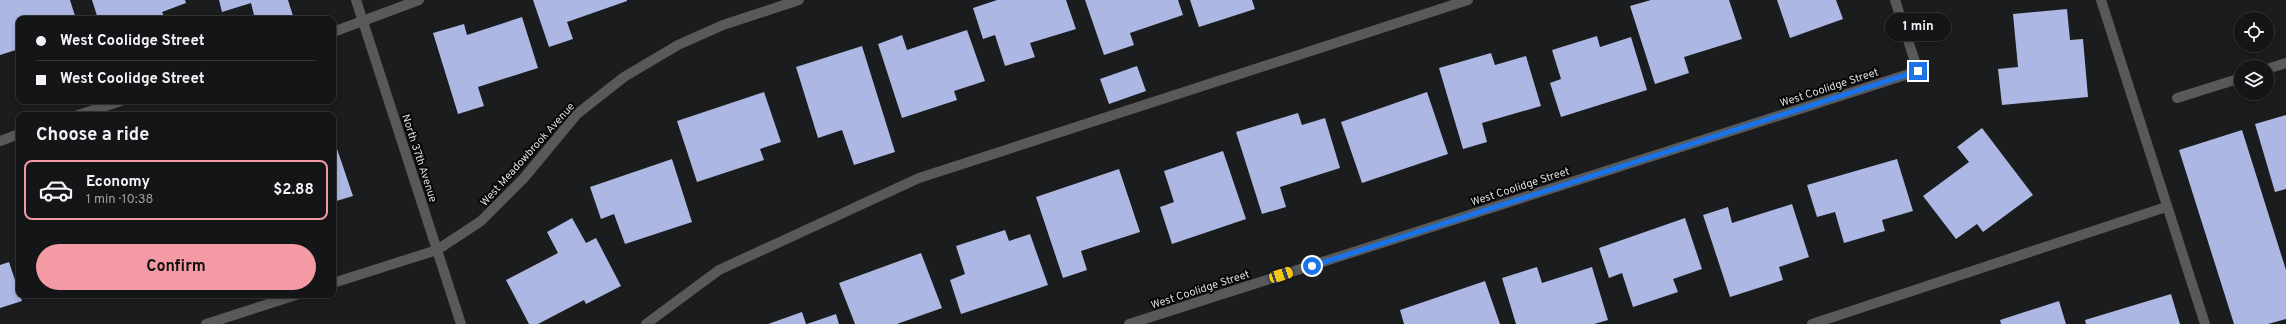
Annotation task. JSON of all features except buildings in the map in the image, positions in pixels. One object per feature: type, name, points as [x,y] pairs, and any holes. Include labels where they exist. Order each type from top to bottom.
[{"type":"street","name":"North 37th Avenue","points":[[356,0],[461,324]]},
{"type":"street","points":[[336,31],[419,0]]},
{"type":"street","name":"West Meadowbrook Avenue","points":[[336,282],[437,250],[481,221],[524,178],[577,114],[624,77],[678,45],[724,25],[799,0]]},
{"type":"street","points":[[646,324],[719,270],[919,178],[1468,0]]},
{"type":"street","name":"West Coolidge Street","points":[[1129,324],[1918,71],[1895,0]]},
{"type":"street","points":[[2101,0],[2166,207],[2205,324]]},
{"type":"street","points":[[2274,67],[2286,63]]},
{"type":"street","points":[[2177,98],[2234,80]]},
{"type":"street","points":[[87,112],[112,104]]},
{"type":"street","points":[[0,140],[16,135]]},
{"type":"street","points":[[1812,324],[2166,207]]},
{"type":"street","points":[[206,324],[287,298]]},
{"type":"route","points":[[1312,266],[1918,71]]}]
